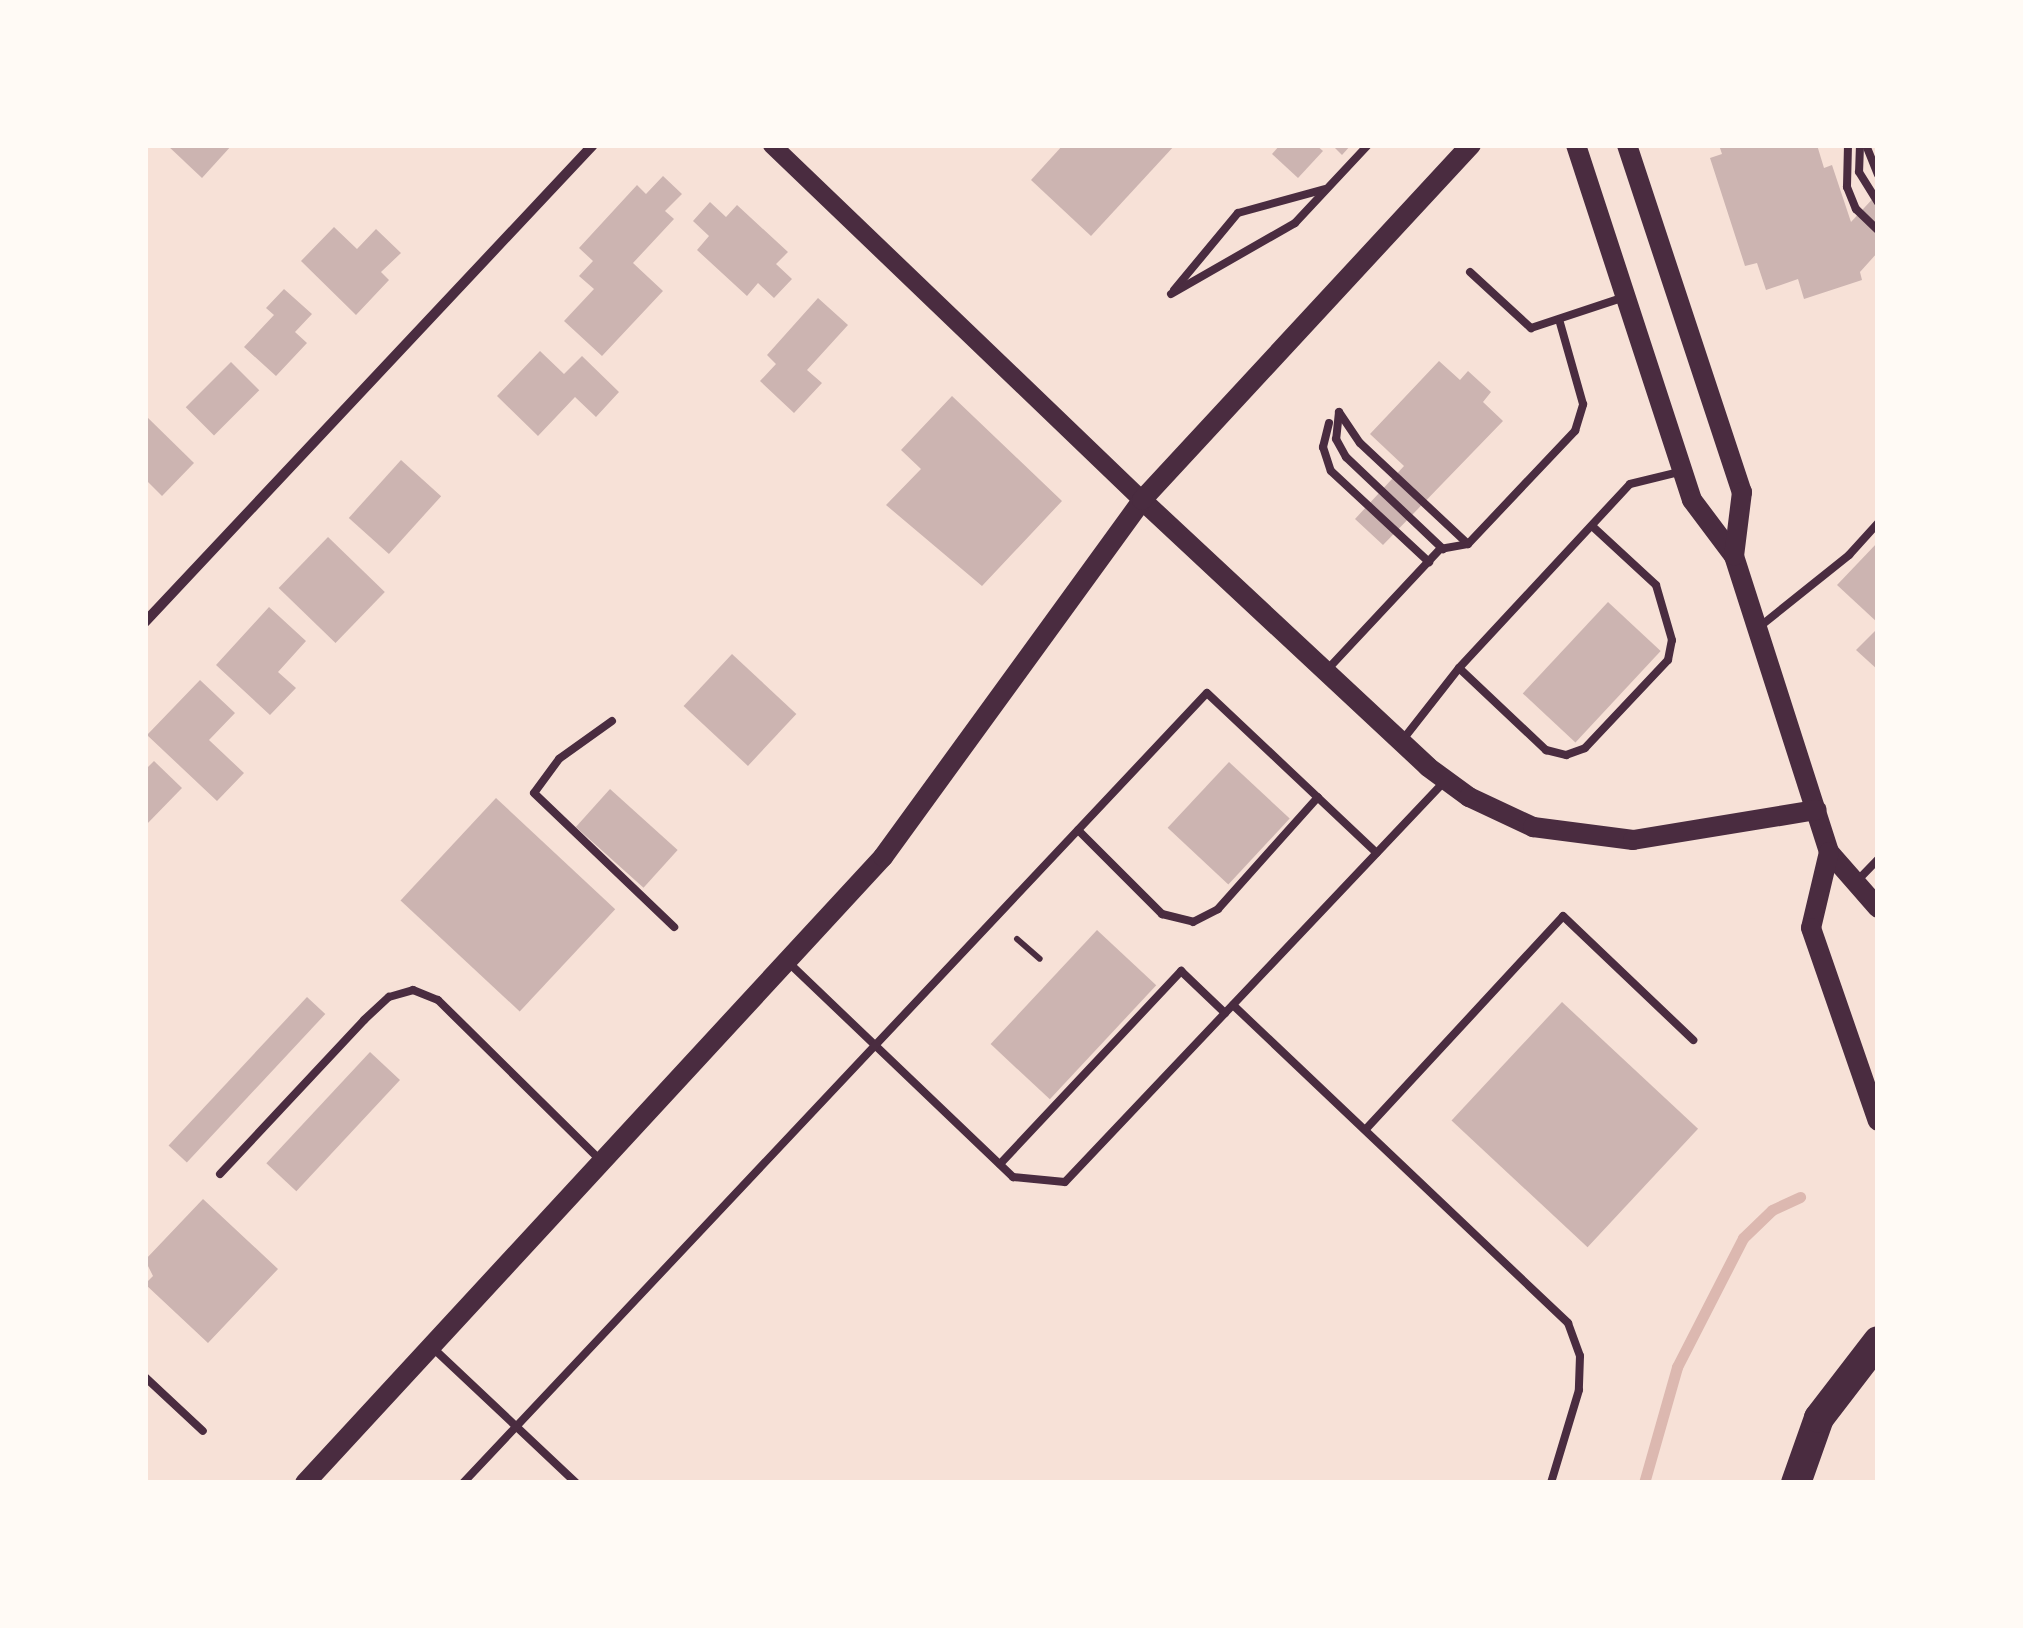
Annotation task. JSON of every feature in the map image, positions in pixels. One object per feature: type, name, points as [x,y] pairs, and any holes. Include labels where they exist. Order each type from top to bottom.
[{"type":"highway","points":[[1796,1483],[1819,1418],[1878,1342]]},
{"type":"main road","points":[[305,1483],[883,857],[1142,500],[1471,145]]},
{"type":"main road","points":[[1576,145],[1683,471],[1711,533],[1734,556]]},
{"type":"main road","points":[[1627,145],[1742,492],[1734,556],[1830,852],[1878,908]]},
{"type":"main road","points":[[1142,500],[1446,780],[1532,827],[1632,840],[1817,810]]},
{"type":"main road","points":[[1830,852],[1811,928],[1878,1121]]},
{"type":"street","points":[[145,622],[593,145]]},
{"type":"street","points":[[772,145],[1142,500]]},
{"type":"lane","points":[[1328,187],[1238,213],[1171,294],[1262,246],[1328,187],[1368,145]]},
{"type":"lane","points":[[1848,145],[1847,187],[1856,209],[1878,230]]},
{"type":"lane","points":[[1863,145],[1878,175]]},
{"type":"lane","points":[[1863,145],[1858,172],[1878,202]]},
{"type":"lane","points":[[1470,272],[1530,328],[1625,297]]},
{"type":"lane","points":[[1326,672],[1429,562],[1443,549],[1468,544],[1575,431],[1583,404],[1559,319]]},
{"type":"lane","points":[[1443,549],[1346,457],[1336,439],[1339,412],[1360,442],[1468,544]]},
{"type":"lane","points":[[1329,423],[1322,447],[1331,471],[1429,562]]},
{"type":"lane","points":[[1401,742],[1459,668],[1630,484],[1683,471]]},
{"type":"lane","points":[[1758,628],[1849,555],[1878,522]]},
{"type":"lane","points":[[1459,668],[1546,750],[1566,754],[1585,748],[1668,660],[1672,640],[1656,585],[1592,526]]},
{"type":"lane","points":[[463,1483],[1207,693],[1378,853]]},
{"type":"lane","points":[[612,721],[559,759],[534,792],[674,927]]},
{"type":"lane","points":[[789,962],[1013,1177],[1065,1182],[1446,780]]},
{"type":"lane","points":[[1078,830],[1162,914],[1193,922],[1218,909],[1318,798]]},
{"type":"lane","points":[[1857,880],[1878,859]]},
{"type":"lane","points":[[1366,1129],[1564,916],[1693,1040]]},
{"type":"lane","points":[[1000,1164],[1181,972],[1225,1012]]},
{"type":"lane","points":[[220,1174],[389,996],[413,990],[438,1000],[524,1089],[603,1162]]},
{"type":"lane","points":[[1233,1005],[1568,1323],[1580,1356],[1579,1390],[1551,1483]]},
{"type":"lane","points":[[432,1347],[576,1483]]},
{"type":"lane","points":[[145,1377],[203,1431]]},
{"type":"path","points":[[1016,940],[1040,959]]},
{"type":"building","points":[[167,145],[232,145],[202,178]]},
{"type":"building","points":[[1063,145],[1175,145],[1091,236],[1031,180]]},
{"type":"building","points":[[1280,145],[1316,145],[1323,151],[1298,178],[1272,154]]},
{"type":"building","points":[[1332,145],[1351,145],[1342,155]]},
{"type":"building","points":[[1719,145],[1817,145],[1824,168],[1832,165],[1851,222],[1878,193],[1878,252],[1860,272],[1862,280],[1804,299],[1798,279],[1766,290],[1757,263],[1745,266],[1710,158],[1722,154]]},
{"type":"building","points":[[663,176],[682,194],[665,211],[674,219],[633,263],[663,291],[602,356],[564,321],[594,289],[579,276],[593,261],[579,248],[637,185],[646,194]]},
{"type":"building","points":[[710,202],[726,217],[737,205],[788,252],[776,264],[792,279],[774,298],[758,283],[747,296],[697,250],[709,236],[693,221]]},
{"type":"building","points":[[334,227],[357,249],[376,229],[401,253],[381,272],[389,280],[356,315],[301,261]]},
{"type":"building","points":[[284,289],[312,314],[295,332],[307,343],[276,376],[244,347],[274,315],[266,308]]},
{"type":"building","points":[[818,298],[848,325],[807,370],[822,383],[794,413],[760,381],[776,364],[767,355]]},
{"type":"building","points":[[540,351],[564,374],[582,356],[619,392],[596,417],[575,397],[538,436],[497,396]]},
{"type":"building","points":[[1439,361],[1460,380],[1468,371],[1491,392],[1483,402],[1503,421],[1383,545],[1355,519],[1404,466],[1370,434]]},
{"type":"building","points":[[231,362],[259,390],[214,436],[186,407]]},
{"type":"building","points":[[952,396],[1062,501],[982,586],[886,505],[921,469],[901,450]]},
{"type":"building","points":[[145,415],[194,463],[162,496],[145,479]]},
{"type":"building","points":[[401,460],[441,496],[389,554],[349,518]]},
{"type":"building","points":[[328,537],[385,592],[336,643],[279,588]]},
{"type":"building","points":[[1878,542],[1878,623],[1837,585]]},
{"type":"building","points":[[1608,602],[1661,651],[1575,743],[1523,693]]},
{"type":"building","points":[[269,607],[306,641],[278,672],[296,688],[270,715],[216,665]]},
{"type":"building","points":[[1878,628],[1878,670],[1856,650]]},
{"type":"building","points":[[732,654],[796,714],[748,766],[684,706]]},
{"type":"building","points":[[200,680],[235,713],[209,740],[244,773],[217,801],[147,735]]},
{"type":"building","points":[[154,761],[182,788],[145,826],[145,770]]},
{"type":"building","points":[[1229,762],[1290,819],[1228,884],[1168,828]]},
{"type":"building","points":[[610,789],[678,850],[644,888],[576,827]]},
{"type":"building","points":[[496,798],[615,909],[520,1012],[401,900]]},
{"type":"building","points":[[1097,930],[1156,985],[1050,1099],[991,1044]]},
{"type":"building","points":[[307,997],[325,1014],[187,1163],[169,1145]]},
{"type":"building","points":[[1562,1002],[1698,1129],[1588,1247],[1452,1120]]},
{"type":"building","points":[[370,1052],[400,1080],[296,1191],[266,1163]]},
{"type":"building","points":[[203,1199],[278,1269],[208,1343],[145,1284],[153,1276],[145,1260]]},
{"type":"waterway","points":[[1644,1483],[1677,1367],[1743,1238],[1772,1210],[1800,1197]]}]
